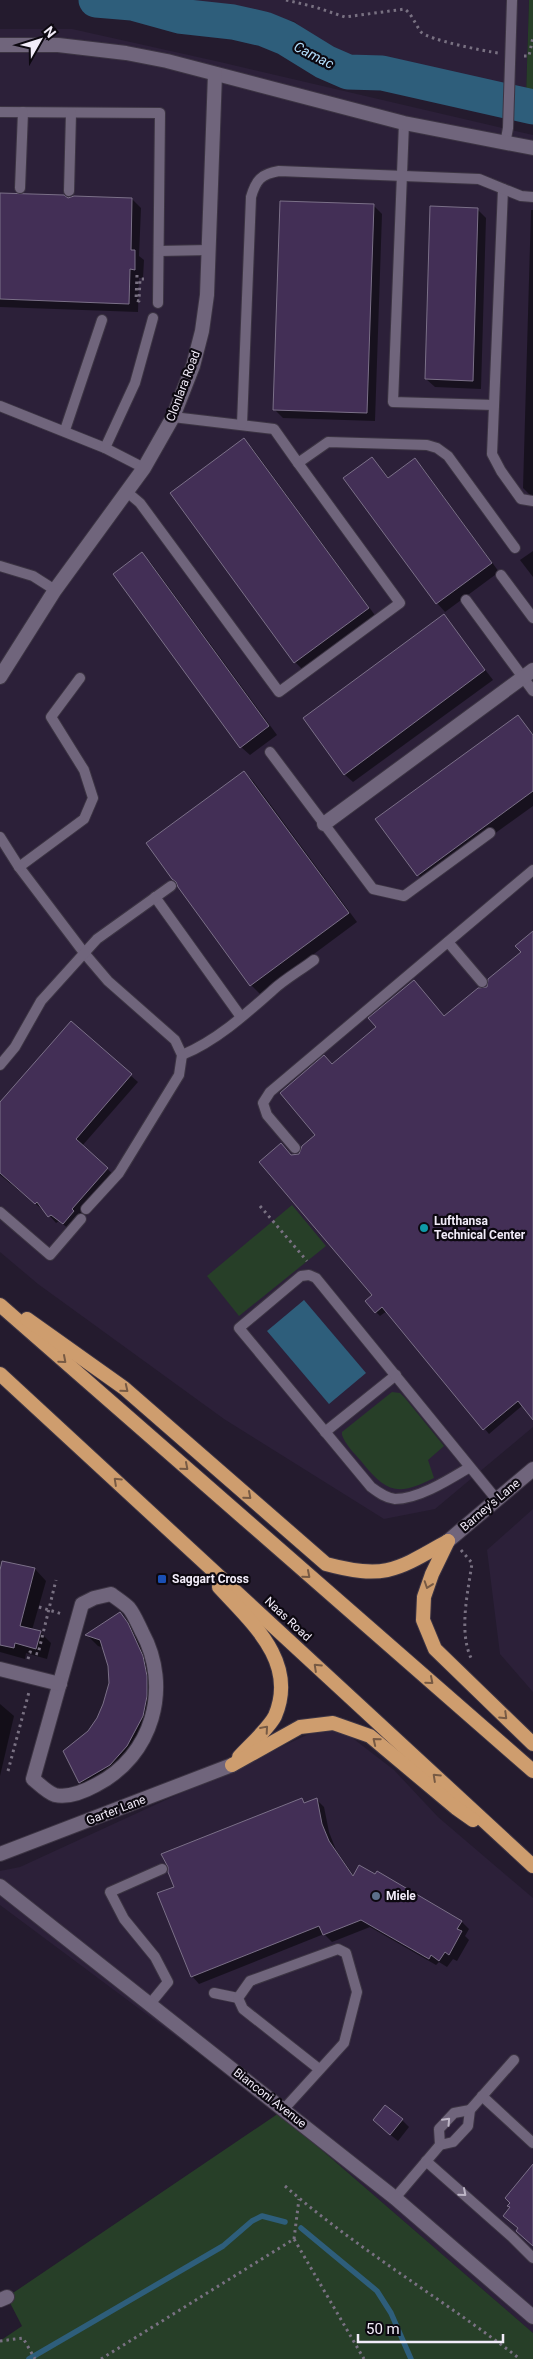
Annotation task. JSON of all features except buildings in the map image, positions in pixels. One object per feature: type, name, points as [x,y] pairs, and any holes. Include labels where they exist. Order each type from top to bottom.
[{"type":"highway","points":[[0,1300],[124,1388],[326,1564],[355,1572],[376,1572],[395,1569],[449,1539]]},
{"type":"highway","points":[[0,1305],[533,1771]]},
{"type":"highway","name":"Naas Road","points":[[0,1374],[533,1866]]},
{"type":"highway","points":[[153,1514],[261,1633],[280,1669],[282,1691],[274,1718],[232,1765]]},
{"type":"highway","points":[[449,1539],[432,1574],[424,1597],[423,1620],[434,1649],[533,1744]]},
{"type":"highway","points":[[232,1765],[300,1727],[333,1723],[370,1736],[456,1808],[511,1846]]},
{"type":"street","points":[[0,45],[58,45],[126,53],[404,123],[533,148]]},
{"type":"street","name":"Clonlara Road","points":[[0,677],[55,590],[144,468],[172,417],[193,366],[202,331],[207,295],[215,74]]},
{"type":"street","points":[[324,824],[528,674]]},
{"type":"street","name":"Barney's Lane","points":[[449,1539],[533,1469]]},
{"type":"street","points":[[111,1594],[129,1609],[149,1644],[157,1678],[155,1704],[146,1736],[124,1765],[105,1781],[81,1792],[55,1795],[33,1779],[60,1684],[82,1604],[94,1598],[111,1594]]},
{"type":"street","points":[[0,1669],[60,1684]]},
{"type":"street","name":"Garter Lane","points":[[0,1854],[232,1765]]},
{"type":"street","name":"Bianconi Avenue","points":[[0,1886],[284,2108],[394,2198],[533,2317]]},
{"type":"lane","points":[[505,144],[508,118],[512,0]]},
{"type":"lane","points":[[0,112],[160,113],[158,303]]},
{"type":"lane","points":[[20,188],[23,112]]},
{"type":"lane","points":[[69,191],[70,113]]},
{"type":"lane","points":[[404,123],[393,402],[494,404]]},
{"type":"lane","points":[[242,424],[250,197],[255,183],[264,173],[279,171],[479,179],[522,196],[533,197]]},
{"type":"lane","points":[[504,189],[492,454],[501,471],[521,499],[533,501]]},
{"type":"lane","points":[[159,251],[208,250]]},
{"type":"lane","points":[[105,448],[135,383],[153,318]]},
{"type":"lane","points":[[65,430],[102,320]]},
{"type":"lane","points":[[0,406],[65,430],[144,468]]},
{"type":"lane","points":[[127,492],[140,503],[278,692],[400,603],[274,429],[172,417]]},
{"type":"lane","points":[[298,463],[328,442],[427,445],[437,448],[448,456],[515,548]]},
{"type":"lane","points":[[0,566],[33,576],[55,590]]},
{"type":"lane","points":[[501,575],[533,618]]},
{"type":"lane","points":[[466,600],[528,674],[533,691]]},
{"type":"lane","points":[[19,867],[84,819],[93,798],[84,770],[51,717],[80,678]]},
{"type":"lane","points":[[270,752],[373,889],[404,896],[490,834]]},
{"type":"lane","points":[[0,837],[19,867],[108,982],[175,1040],[182,1056],[179,1075],[119,1173],[86,1209]]},
{"type":"lane","points":[[295,1148],[267,1115],[263,1102],[270,1092],[533,870]]},
{"type":"lane","points":[[0,1065],[15,1047],[41,1001],[97,939],[171,886]]},
{"type":"lane","points":[[155,897],[241,1017]]},
{"type":"lane","points":[[448,942],[482,982]]},
{"type":"lane","points":[[182,1056],[198,1049],[258,1005],[274,989],[314,960]]},
{"type":"lane","points":[[0,1212],[50,1255],[81,1219]]},
{"type":"lane","points":[[470,1467],[428,1490],[397,1499],[386,1497],[371,1487],[239,1328],[301,1276],[309,1275],[316,1278],[497,1500]]},
{"type":"lane","points":[[325,1432],[396,1375]]},
{"type":"lane","points":[[150,2004],[168,1982],[155,1957],[124,1920],[110,1892],[162,1869]]},
{"type":"lane","points":[[238,1998],[250,1981],[338,1949],[346,1953],[356,1992],[344,2042],[284,2108]]},
{"type":"lane","points":[[214,1994],[238,1998]]},
{"type":"lane","points":[[238,1998],[243,2009],[319,2069]]},
{"type":"lane","points":[[394,2198],[440,2145],[453,2142],[468,2126],[470,2110],[514,2060]]},
{"type":"lane","points":[[482,2096],[533,2143]]},
{"type":"lane","points":[[440,2145],[440,2129],[454,2113],[470,2110]]},
{"type":"lane","points":[[426,2161],[533,2258]]},
{"type":"path","points":[[286,0],[316,7],[345,17],[405,9],[411,14],[422,33],[433,38],[510,55]]},
{"type":"path","points":[[260,1206],[307,1261],[309,1275]]},
{"type":"path","points":[[449,1539],[472,1563],[465,1626],[471,1658],[476,1666]]},
{"type":"path","points":[[39,1607],[78,1619]]},
{"type":"path","points":[[285,2186],[339,2230],[473,2323],[520,2359]]},
{"type":"path","points":[[300,2198],[294,2239],[364,2359]]},
{"type":"path","points":[[101,2359],[294,2239]]},
{"type":"path","points":[[0,2341],[23,2338],[35,2359]]},
{"type":"shaded area","points":[[142,0],[529,0],[526,96],[498,91],[449,75],[330,58],[317,42],[294,21]]},
{"type":"shaded area","points":[[0,29],[72,29],[533,135],[533,1427],[435,1509],[384,1519],[224,1419],[38,1284],[0,1252]]},
{"type":"shaded area","points":[[533,1509],[533,1692],[500,1654],[487,1550]]},
{"type":"shaded area","points":[[333,1723],[394,1770],[438,1817],[533,1898],[533,2333],[279,2113],[0,1905],[0,1871],[20,1867]]},
{"type":"green space","points":[[529,0],[533,0],[533,115],[527,114],[526,96]]},
{"type":"green space","points":[[292,1205],[326,1246],[239,1316],[207,1276]]},
{"type":"green space","points":[[392,1392],[400,1393],[405,1398],[444,1446],[428,1460],[434,1478],[410,1488],[401,1489],[385,1485],[350,1448],[342,1435],[342,1432]]},
{"type":"green space","points":[[279,2113],[533,2333],[533,2359],[0,2359],[0,2341],[22,2326],[7,2297]]},
{"type":"water","points":[[304,1300],[366,1373],[329,1404],[267,1331]]},
{"type":"waterway","name":"Camac","points":[[96,0],[132,3],[179,16],[233,22],[264,29],[286,38],[325,62],[348,72],[382,73],[533,107]]},
{"type":"waterway","points":[[29,2359],[223,2246],[252,2221],[262,2216],[285,2222]]},
{"type":"waterway","points":[[301,2228],[377,2291],[391,2313],[411,2359]]},
{"type":"place","name":"Lufthansa Technical Center","points":[[424,1228]]},
{"type":"place","name":"Saggart Cross","points":[[162,1579]]},
{"type":"place","name":"Miele","points":[[376,1896]]}]
